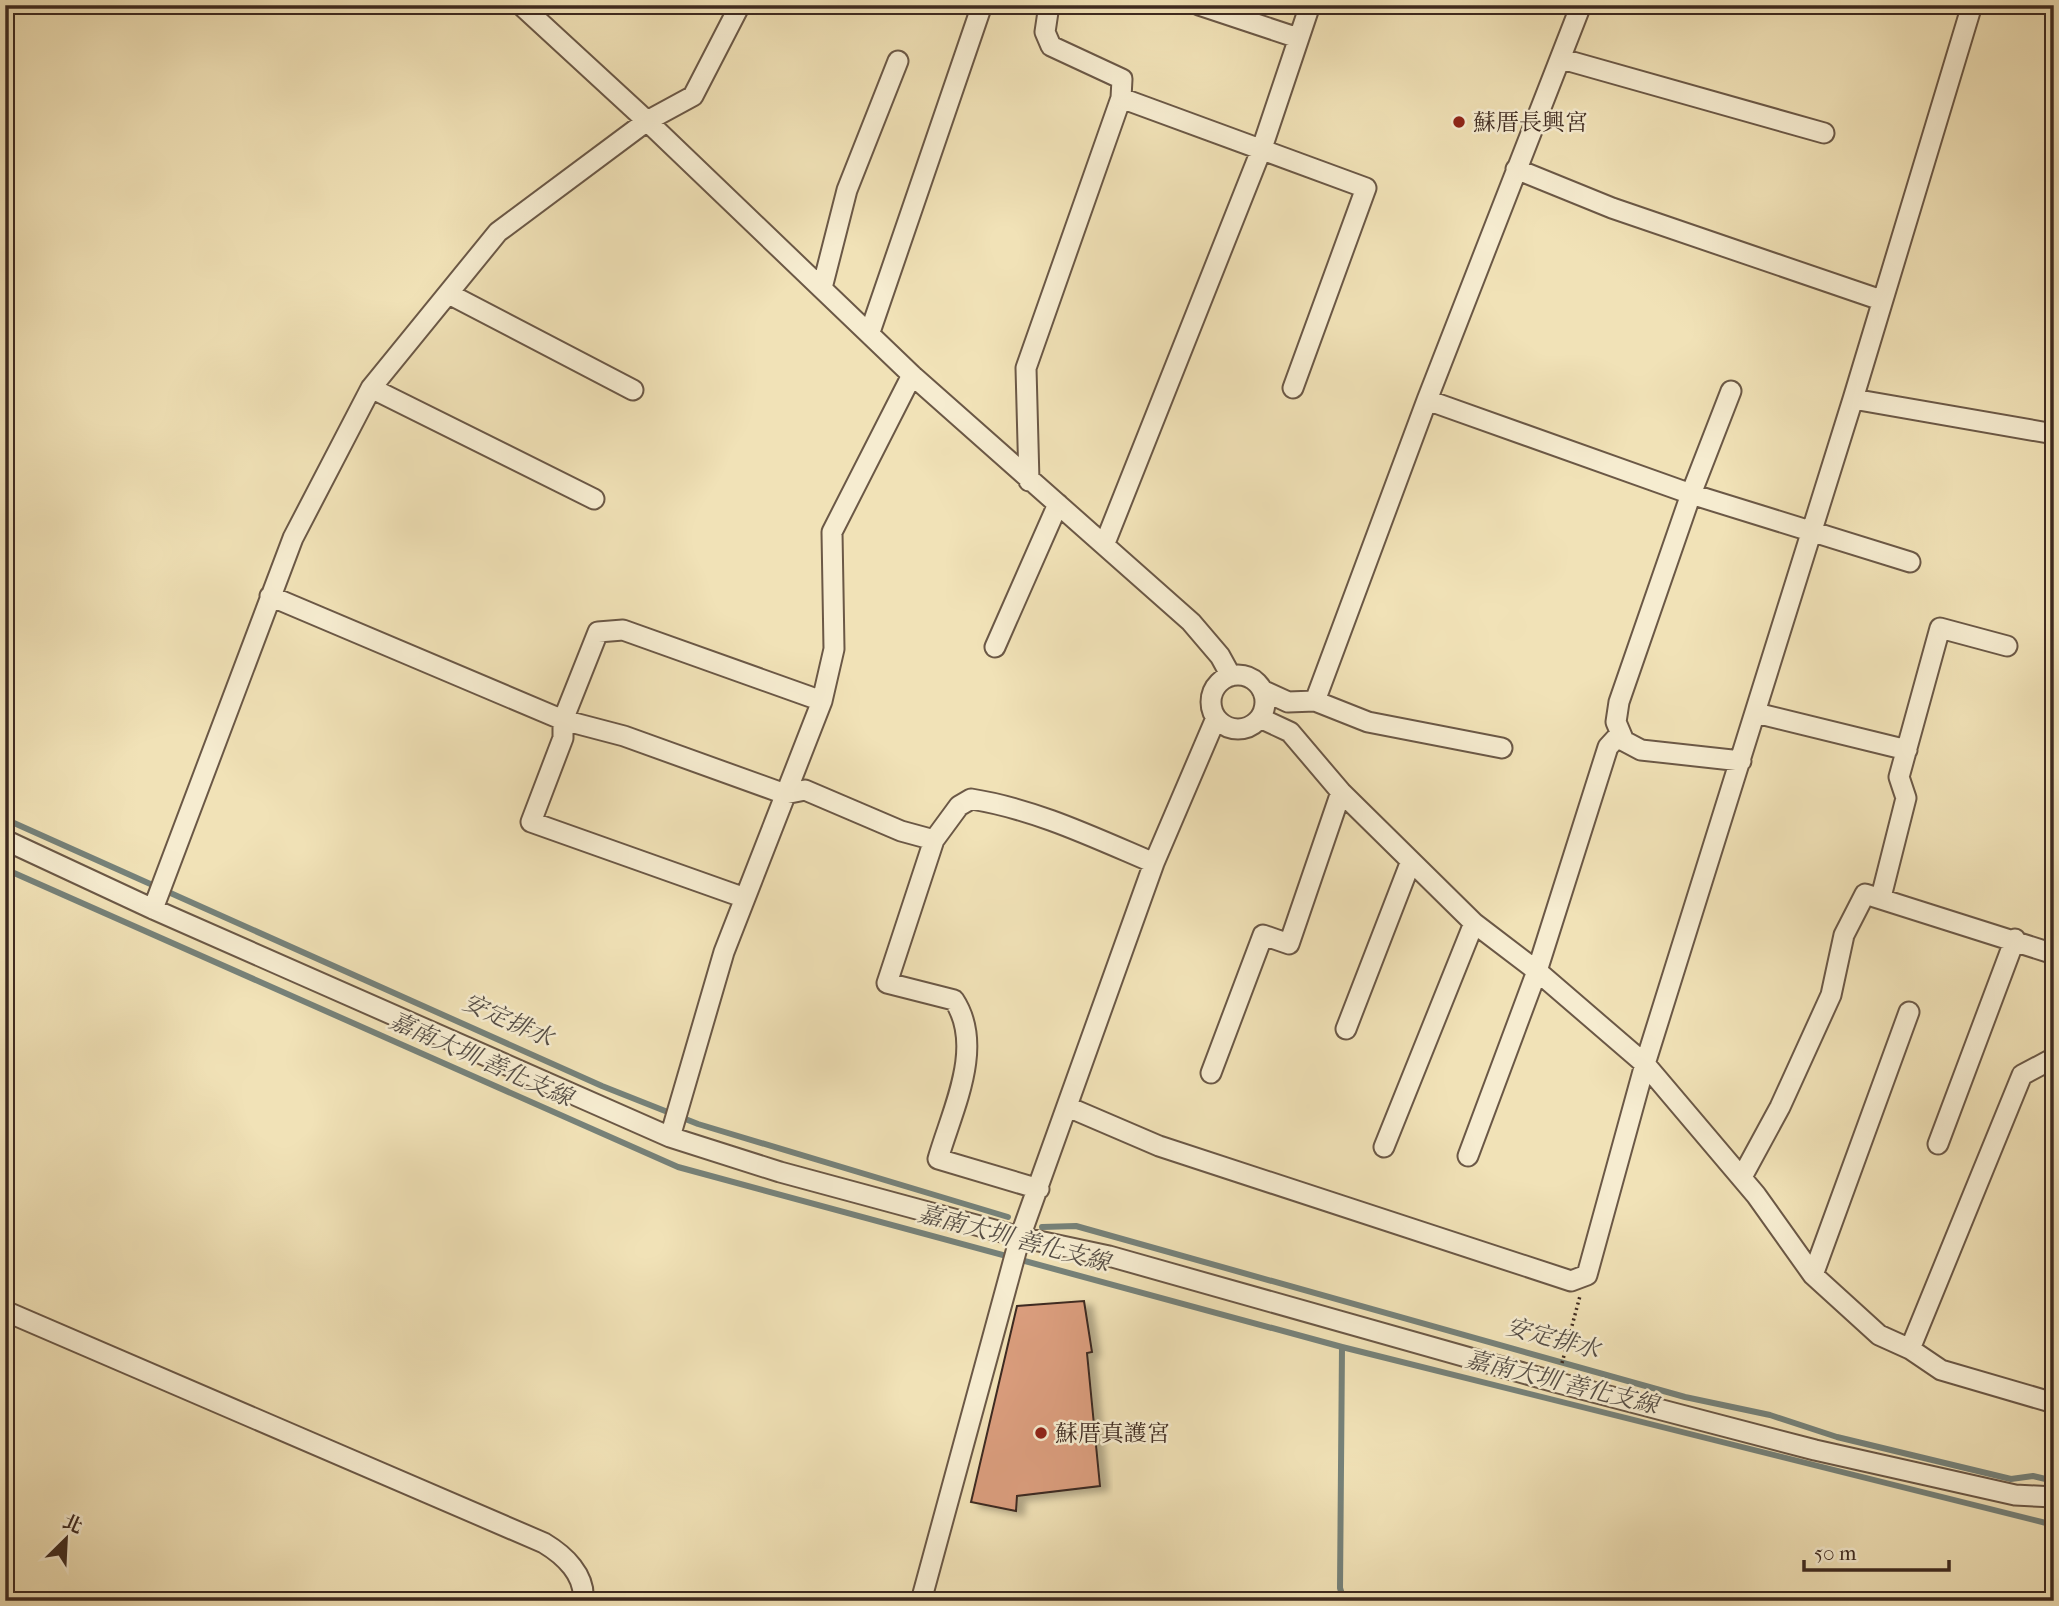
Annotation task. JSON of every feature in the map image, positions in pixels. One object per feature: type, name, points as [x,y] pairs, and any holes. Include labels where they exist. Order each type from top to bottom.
[{"type":"street","points":[[520,5],[647,121],[912,375],[1029,481],[1105,542],[1191,622],[1220,656],[1231,676]]},
{"type":"street","points":[[153,909],[293,538],[371,388],[498,232],[647,121],[692,96],[740,5]]},
{"type":"street","points":[[870,332],[982,5]]},
{"type":"street","points":[[1029,481],[1026,368],[1121,98],[1122,79],[1051,46],[1045,32],[1049,5]]},
{"type":"street","points":[[1199,5],[1298,38]]},
{"type":"street","points":[[1105,542],[1262,148],[1310,5]]},
{"type":"street","points":[[1315,701],[1427,400],[1581,5]]},
{"type":"street","points":[[1068,1107],[1160,1146],[1571,1281],[1587,1275],[1645,1064],[1812,532],[1972,5]]},
{"type":"street","points":[[1562,59],[1824,133]]},
{"type":"street","points":[[822,288],[847,190],[898,61]]},
{"type":"street","points":[[1121,98],[1366,188],[1293,388]]},
{"type":"street","points":[[1516,169],[1612,208],[1881,300]]},
{"type":"street","points":[[449,294],[633,390]]},
{"type":"street","points":[[670,1137],[724,952],[822,701],[834,649],[832,532],[912,375]]},
{"type":"street","points":[[371,388],[594,499]]},
{"type":"street","points":[[1731,391],[1691,494],[1619,702],[1616,722],[1619,735],[1641,750],[1741,761]]},
{"type":"street","points":[[1853,399],[2054,434]]},
{"type":"street","points":[[1427,400],[1691,494],[1910,562]]},
{"type":"street","points":[[995,648],[1058,504]]},
{"type":"street","points":[[270,596],[563,720],[624,736],[785,794],[805,790],[901,831],[934,840]]},
{"type":"street","points":[[1881,897],[1906,798],[1899,777],[1940,628],[2007,646]]},
{"type":"street","points":[[745,898],[531,822],[563,738],[563,720],[598,632],[623,630],[822,701]]},
{"type":"street","points":[[1262,690],[1265,704],[1254,723],[1238,729],[1216,718],[1212,710],[1212,693],[1216,685],[1231,676],[1249,677],[1262,690],[1288,702],[1315,701],[1368,722],[1502,748]]},
{"type":"street","points":[[1756,713],[1907,750]]},
{"type":"street","points":[[921,1601],[1019,1241],[1154,863],[1216,718]]},
{"type":"street","points":[[1259,718],[1290,732],[1341,792],[1474,923],[1537,971],[1645,1064],[1742,1177],[1813,1275],[1879,1335],[1910,1349],[1941,1370],[2054,1404]]},
{"type":"street","points":[[1468,1156],[1537,971],[1608,747],[1619,735]]},
{"type":"street","points":[[1211,1073],[1263,935],[1289,944],[1341,792]]},
{"type":"street","points":[[1039,1189],[938,1159],[969,1053],[959,1009],[954,1000],[887,983],[934,840],[959,806],[971,799],[998,803],[1075,830],[1154,863]]},
{"type":"street","points":[[5,840],[153,909],[670,1137],[780,1172],[1019,1241],[1109,1256],[1555,1382],[1815,1450],[2015,1495],[2054,1497]]},
{"type":"street","points":[[1346,1029],[1411,861]]},
{"type":"street","points":[[1742,1177],[1780,1107],[1831,995],[1844,936],[1865,894],[2015,939],[2054,954]]},
{"type":"street","points":[[1384,1147],[1474,923]]},
{"type":"street","points":[[1938,1144],[2015,939]]},
{"type":"street","points":[[1813,1275],[1909,1012]]},
{"type":"street","points":[[1910,1349],[2022,1075],[2054,1058]]},
{"type":"street","points":[[5,1311],[544,1543],[564,1555],[584,1590],[583,1601]]},
{"type":"path","points":[[1566,1351],[1581,1292],[1571,1281]]},
{"type":"building","points":[[1084,1301],[1092,1352],[1087,1353],[1100,1486],[1017,1496],[1016,1511],[971,1502],[1017,1306]]},
{"type":"waterway","name":"安定排水","points":[[5,819],[602,1086],[698,1124],[1008,1217]]},
{"type":"waterway","name":"嘉南大圳 善化支線","points":[[5,869],[678,1167],[1342,1347],[2054,1525]]},
{"type":"waterway","name":"安定排水","points":[[1042,1227],[1076,1226],[1685,1397],[1770,1415],[1837,1437],[2011,1479],[2033,1476],[2054,1481]]},
{"type":"waterway","points":[[1342,1347],[1340,1588],[1344,1601]]},
{"type":"place","name":"蘇厝長興宮","points":[[1459,122]]},
{"type":"place","name":"蘇厝真護宮","points":[[1041,1433]]}]
